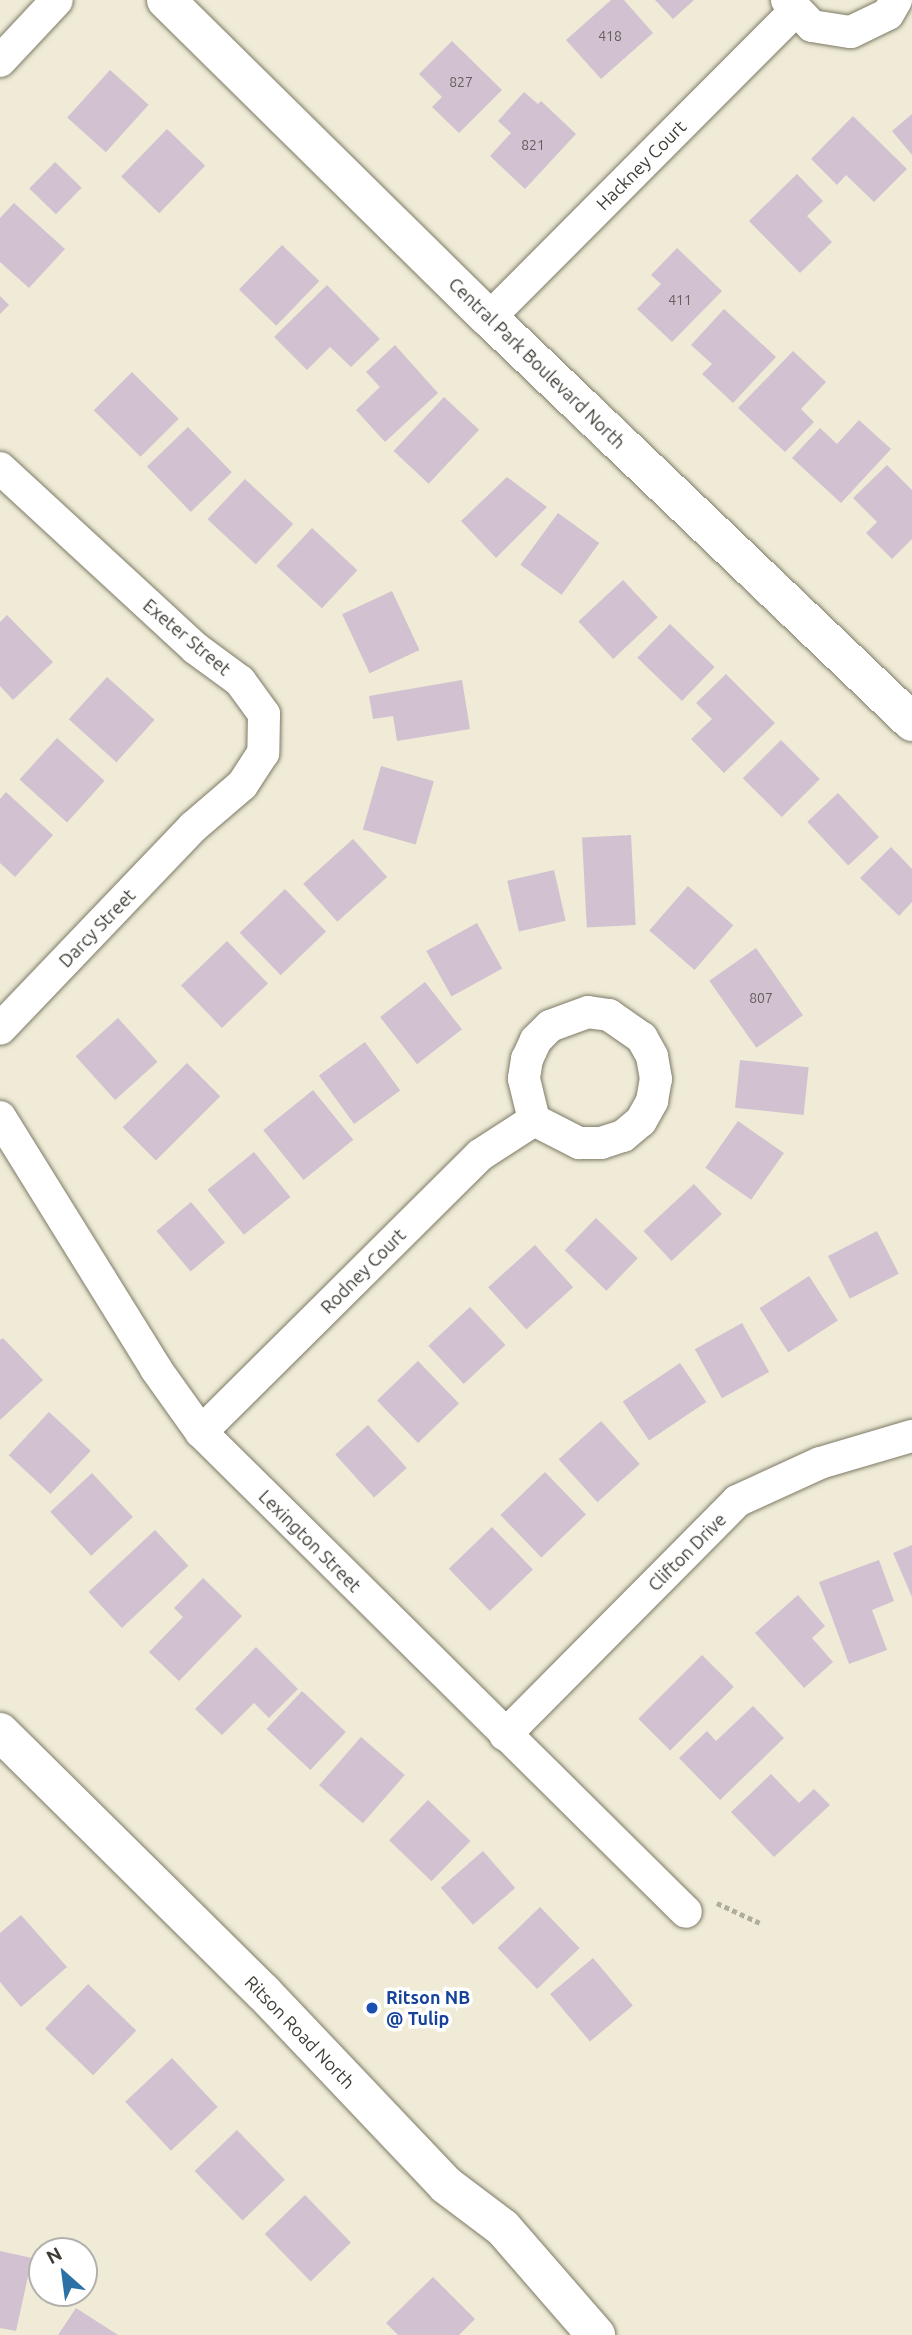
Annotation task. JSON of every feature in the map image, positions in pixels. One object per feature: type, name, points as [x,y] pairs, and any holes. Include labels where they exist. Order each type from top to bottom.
[{"type":"street","points":[[0,61],[57,0]]},
{"type":"street","name":"Central Park Boulevard North","points":[[166,0],[489,318],[912,722]]},
{"type":"street","name":"Hackney Court","points":[[489,318],[790,6],[812,26],[851,33],[879,20],[896,0]]},
{"type":"street","name":"Exeter Street","points":[[0,468],[195,648],[240,681],[264,714],[263,753],[242,785],[193,827]]},
{"type":"street","name":"Darcy Street","points":[[0,1029],[193,827]]},
{"type":"street","points":[[588,1012],[609,1015],[642,1038],[652,1056],[656,1079],[652,1101],[641,1121],[623,1136],[601,1143],[579,1143],[534,1120],[524,1079],[527,1059],[536,1040],[550,1026],[588,1012]]},
{"type":"street","name":"Lexington Street","points":[[0,1117],[156,1369],[201,1432],[686,1912]]},
{"type":"street","name":"Rodney Court","points":[[201,1432],[480,1155],[534,1120]]},
{"type":"street","name":"Clifton Drive","points":[[505,1735],[737,1502],[820,1463],[912,1436]]},
{"type":"street","name":"Ritson Road North","points":[[0,1732],[263,1993],[446,2185],[503,2228],[596,2335]]},
{"type":"path","points":[[686,1912],[720,1903],[760,1923]]},
{"type":"building","points":[[611,0],[624,0],[653,33],[601,79],[566,40]]},
{"type":"building","points":[[655,0],[694,0],[673,19]]},
{"type":"building","points":[[452,41],[502,90],[459,133],[432,107],[442,97],[419,74]]},
{"type":"building","points":[[110,70],[149,105],[106,152],[67,118]]},
{"type":"building","points":[[524,92],[538,104],[541,101],[576,134],[525,189],[490,156],[511,133],[498,121]]},
{"type":"building","points":[[912,114],[912,155],[892,131]]},
{"type":"building","points":[[853,116],[907,169],[874,202],[846,175],[837,185],[811,159]]},
{"type":"building","points":[[167,129],[205,166],[159,213],[121,176]]},
{"type":"building","points":[[55,162],[82,188],[56,214],[29,189]]},
{"type":"building","points":[[797,174],[823,201],[807,216],[832,242],[800,273],[749,221]]},
{"type":"building","points":[[14,203],[65,249],[29,288],[0,262],[0,218]]},
{"type":"building","points":[[282,245],[319,281],[276,326],[239,290]]},
{"type":"building","points":[[677,248],[722,291],[672,342],[637,309],[661,284],[651,275]]},
{"type":"building","points":[[327,285],[380,339],[351,367],[330,347],[307,370],[274,337]]},
{"type":"building","points":[[0,296],[9,305],[0,314]]},
{"type":"building","points":[[724,309],[776,357],[733,403],[702,374],[712,364],[691,345]]},
{"type":"building","points":[[395,345],[438,393],[385,442],[356,410],[380,387],[366,372]]},
{"type":"building","points":[[793,351],[826,382],[801,409],[814,422],[785,452],[738,408]]},
{"type":"building","points":[[132,372],[179,419],[140,457],[94,410]]},
{"type":"building","points":[[444,397],[479,430],[429,484],[394,451]]},
{"type":"building","points":[[859,420],[891,449],[841,503],[792,458],[820,428],[837,444]]},
{"type":"building","points":[[188,427],[232,472],[191,512],[147,467]]},
{"type":"building","points":[[887,465],[912,490],[912,539],[892,559],[866,533],[877,522],[853,498]]},
{"type":"building","points":[[507,477],[547,507],[496,558],[461,521]]},
{"type":"building","points":[[245,479],[293,524],[256,564],[207,519]]},
{"type":"building","points":[[558,513],[599,543],[562,595],[520,565]]},
{"type":"building","points":[[312,528],[357,570],[322,608],[277,566]]},
{"type":"building","points":[[623,580],[658,617],[613,659],[578,622]]},
{"type":"building","points":[[392,591],[419,650],[370,673],[342,614]]},
{"type":"building","points":[[7,615],[53,662],[13,700],[0,686],[0,622]]},
{"type":"building","points":[[670,624],[715,667],[682,701],[637,658]]},
{"type":"building","points":[[726,674],[775,723],[724,773],[691,739],[712,719],[696,703]]},
{"type":"building","points":[[107,677],[155,720],[116,762],[69,719]]},
{"type":"building","points":[[462,680],[470,729],[397,741],[393,716],[373,719],[369,696]]},
{"type":"building","points":[[57,738],[105,781],[67,822],[20,780]]},
{"type":"building","points":[[781,740],[820,779],[782,817],[743,778]]},
{"type":"building","points":[[381,766],[434,781],[416,845],[363,829]]},
{"type":"building","points":[[6,792],[53,835],[15,877],[0,863],[0,799]]},
{"type":"building","points":[[838,793],[879,837],[848,866],[807,822]]},
{"type":"building","points":[[631,835],[636,925],[587,927],[582,838]]},
{"type":"building","points":[[353,839],[387,877],[337,922],[303,884]]},
{"type":"building","points":[[891,847],[912,869],[912,902],[899,916],[860,878]]},
{"type":"building","points":[[554,870],[566,921],[519,931],[507,881]]},
{"type":"building","points":[[688,886],[733,925],[695,970],[649,931]]},
{"type":"building","points":[[285,889],[326,931],[281,975],[240,933]]},
{"type":"building","points":[[477,923],[502,968],[451,997],[426,951]]},
{"type":"building","points":[[227,941],[268,983],[222,1028],[181,985]]},
{"type":"building","points":[[756,948],[803,1015],[756,1048],[709,981]]},
{"type":"building","points":[[425,982],[462,1029],[417,1064],[380,1017]]},
{"type":"building","points":[[118,1018],[157,1062],[115,1100],[76,1056]]},
{"type":"building","points":[[365,1042],[400,1091],[354,1124],[319,1076]]},
{"type":"building","points":[[740,1060],[809,1067],[804,1115],[735,1108]]},
{"type":"building","points":[[187,1063],[220,1096],[156,1161],[123,1127]]},
{"type":"building","points":[[313,1090],[353,1140],[304,1180],[263,1130]]},
{"type":"building","points":[[738,1121],[784,1153],[751,1200],[705,1168]]},
{"type":"building","points":[[254,1152],[291,1197],[244,1235],[207,1190]]},
{"type":"building","points":[[694,1184],[722,1214],[671,1261],[644,1231]]},
{"type":"building","points":[[191,1202],[225,1243],[191,1272],[157,1231]]},
{"type":"building","points":[[596,1218],[638,1258],[606,1291],[565,1250]]},
{"type":"building","points":[[877,1231],[899,1274],[850,1299],[828,1256]]},
{"type":"building","points":[[535,1245],[573,1287],[526,1330],[488,1287]]},
{"type":"building","points":[[809,1276],[838,1320],[788,1353],[760,1308]]},
{"type":"building","points":[[470,1307],[505,1345],[464,1384],[428,1346]]},
{"type":"building","points":[[742,1323],[769,1372],[722,1398],[695,1349]]},
{"type":"building","points":[[3,1338],[43,1380],[0,1420],[0,1340]]},
{"type":"building","points":[[418,1361],[459,1403],[418,1443],[377,1401]]},
{"type":"building","points":[[680,1363],[706,1402],[649,1441],[623,1402]]},
{"type":"building","points":[[49,1412],[91,1451],[50,1494],[9,1455]]},
{"type":"building","points":[[601,1421],[640,1464],[597,1502],[559,1459]]},
{"type":"building","points":[[368,1425],[407,1468],[374,1498],[335,1454]]},
{"type":"building","points":[[545,1472],[586,1514],[541,1558],[500,1515]]},
{"type":"building","points":[[92,1473],[133,1517],[91,1556],[50,1512]]},
{"type":"building","points":[[492,1527],[533,1569],[490,1611],[449,1569]]},
{"type":"building","points":[[155,1530],[188,1566],[122,1628],[88,1592]]},
{"type":"building","points":[[912,1545],[912,1597],[893,1553]]},
{"type":"building","points":[[879,1560],[894,1601],[872,1610],[887,1650],[849,1664],[819,1582]]},
{"type":"building","points":[[203,1578],[242,1616],[179,1681],[149,1652],[183,1617],[174,1608]]},
{"type":"building","points":[[798,1595],[825,1626],[812,1638],[833,1662],[804,1688],[755,1633]]},
{"type":"building","points":[[256,1647],[298,1689],[269,1718],[254,1703],[222,1735],[195,1709]]},
{"type":"building","points":[[702,1655],[734,1687],[670,1750],[638,1719]]},
{"type":"building","points":[[302,1691],[346,1732],[310,1770],[267,1729]]},
{"type":"building","points":[[753,1706],[784,1738],[720,1800],[679,1758],[707,1731],[716,1741]]},
{"type":"building","points":[[361,1737],[405,1775],[363,1823],[319,1785]]},
{"type":"building","points":[[771,1774],[799,1803],[814,1789],[830,1805],[774,1857],[731,1812]]},
{"type":"building","points":[[428,1800],[470,1841],[432,1881],[389,1840]]},
{"type":"building","points":[[483,1851],[515,1888],[473,1925],[441,1888]]},
{"type":"building","points":[[540,1907],[580,1948],[537,1989],[498,1948]]},
{"type":"building","points":[[21,1915],[67,1967],[21,2007],[0,1982],[0,1933]]},
{"type":"building","points":[[593,1958],[633,2005],[590,2041],[550,1994]]},
{"type":"building","points":[[88,1984],[136,2031],[93,2075],[45,2029]]},
{"type":"building","points":[[172,2058],[218,2107],[171,2151],[125,2102]]},
{"type":"building","points":[[237,2130],[285,2180],[242,2221],[195,2171]]},
{"type":"building","points":[[305,2195],[351,2242],[311,2281],[265,2234]]},
{"type":"building","points":[[0,2251],[28,2257],[28,2276],[16,2331],[0,2328]]},
{"type":"building","points":[[433,2277],[475,2319],[459,2335],[398,2335],[386,2323]]},
{"type":"building","points":[[76,2308],[118,2335],[58,2335]]},
{"type":"place","name":"Ritson NB @ Tulip","points":[[372,2008]]}]
